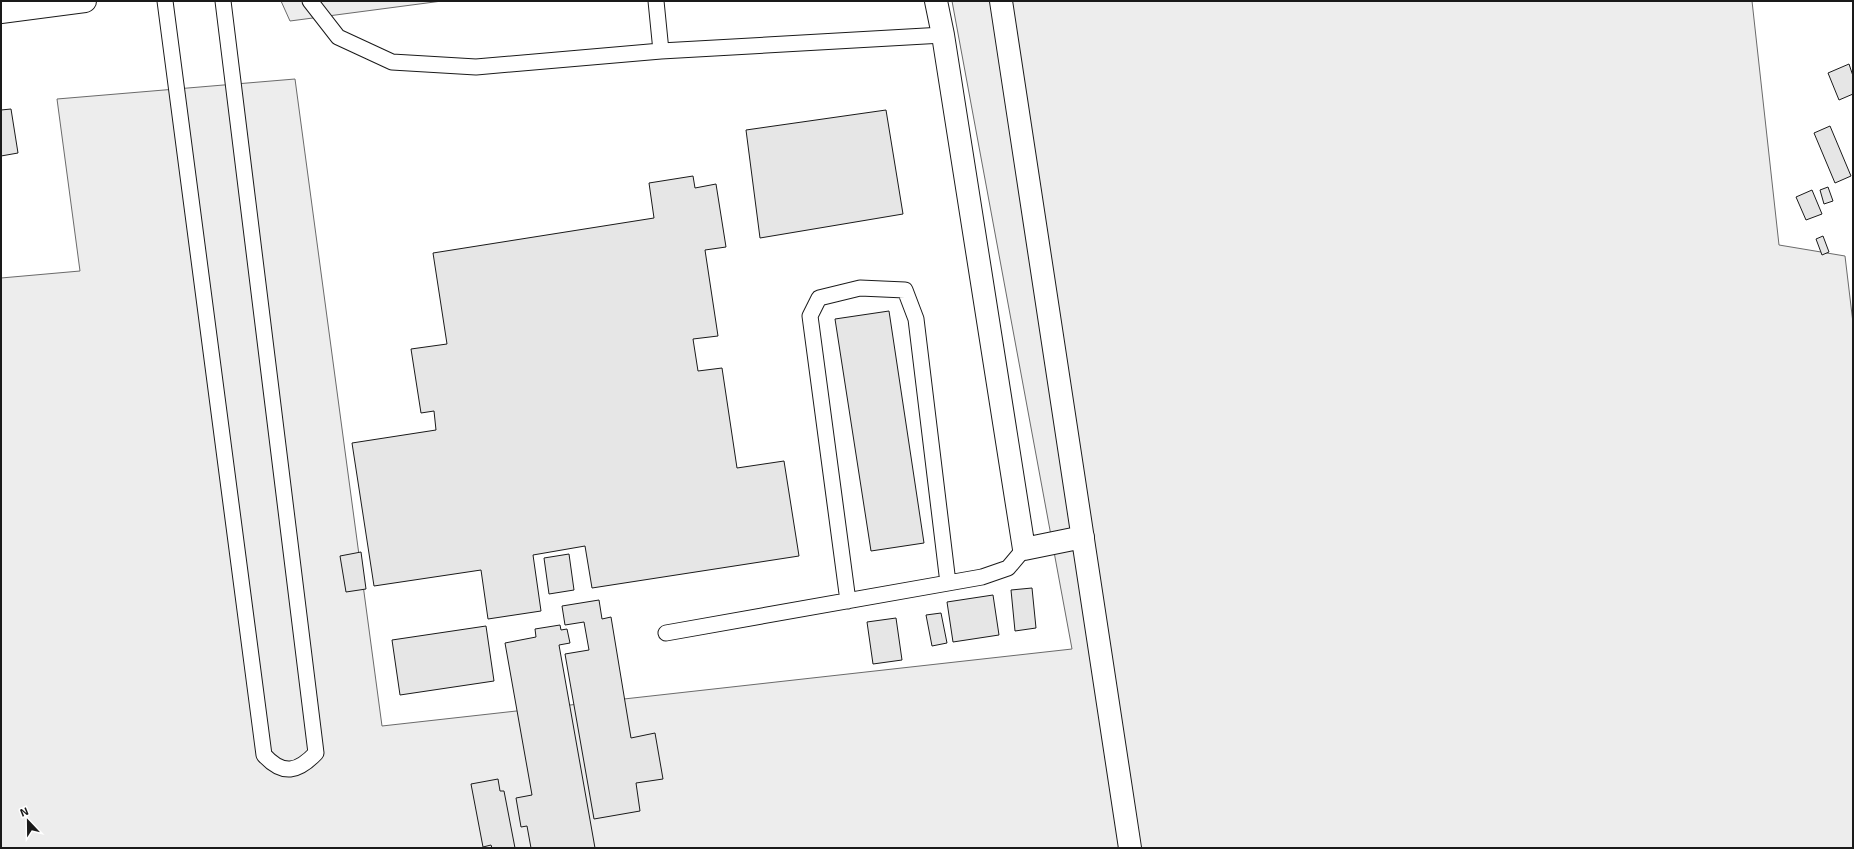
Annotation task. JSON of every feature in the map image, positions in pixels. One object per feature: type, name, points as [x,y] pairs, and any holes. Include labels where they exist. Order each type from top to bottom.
[{"type":"main road","points":[[1,12],[85,1]]},
{"type":"main road","points":[[936,1],[943,36],[1024,549],[1083,537]]},
{"type":"main road","points":[[1001,1],[1130,848]]},
{"type":"lane","points":[[165,1],[264,755],[274,766],[289,769],[305,764],[316,753],[223,1]]},
{"type":"lane","points":[[310,1],[338,37],[392,62],[476,68],[661,51],[943,36]]},
{"type":"lane","points":[[656,1],[661,51]]},
{"type":"lane","points":[[848,601],[810,316],[819,298],[860,288],[905,290],[916,319],[948,583]]},
{"type":"lane","points":[[666,633],[982,577],[1008,568],[1024,549]]},
{"type":"shaded area","points":[[281,1],[442,1],[290,21]]},
{"type":"shaded area","points":[[952,1],[1752,1],[1779,245],[1845,256],[1853,323],[1853,848],[1,848],[1,278],[80,271],[57,99],[295,79],[382,726],[1072,649]]},
{"type":"building","points":[[1849,64],[1853,76],[1853,94],[1839,100],[1828,73]]},
{"type":"building","points":[[11,109],[18,153],[1,156],[1,110]]},
{"type":"building","points":[[886,110],[903,214],[760,238],[746,130]]},
{"type":"building","points":[[1830,126],[1851,176],[1835,183],[1814,133]]},
{"type":"building","points":[[693,176],[695,188],[716,184],[726,247],[705,250],[718,336],[693,339],[698,371],[722,368],[737,468],[784,461],[799,556],[592,588],[585,546],[533,555],[541,611],[488,619],[481,570],[374,586],[352,443],[436,430],[434,411],[421,413],[411,349],[447,344],[433,253],[654,218],[649,183]]},
{"type":"building","points":[[1828,187],[1833,201],[1824,204],[1820,190]]},
{"type":"building","points":[[1812,190],[1822,214],[1806,220],[1796,197]]},
{"type":"building","points":[[1823,236],[1829,252],[1822,255],[1816,239]]},
{"type":"building","points":[[889,311],[924,543],[871,551],[835,319]]},
{"type":"building","points":[[361,552],[366,589],[346,592],[340,556]]},
{"type":"building","points":[[569,554],[574,590],[549,594],[544,558]]},
{"type":"building","points":[[1032,588],[1036,628],[1015,631],[1011,590]]},
{"type":"building","points":[[993,595],[999,635],[953,642],[947,602]]},
{"type":"building","points":[[599,600],[602,619],[611,617],[631,738],[655,733],[663,779],[636,783],[640,811],[594,819],[565,654],[589,650],[584,622],[565,625],[562,606]]},
{"type":"building","points":[[941,613],[947,643],[932,646],[926,615]]},
{"type":"building","points":[[896,618],[902,660],[873,664],[867,622]]},
{"type":"building","points":[[560,625],[561,630],[567,629],[570,643],[559,645],[595,848],[531,848],[527,826],[521,827],[516,798],[532,795],[505,643],[536,637],[535,629]]},
{"type":"building","points":[[486,626],[494,681],[400,695],[392,640]]},
{"type":"building","points":[[498,779],[500,791],[504,791],[515,848],[492,848],[491,845],[483,847],[471,784]]}]
